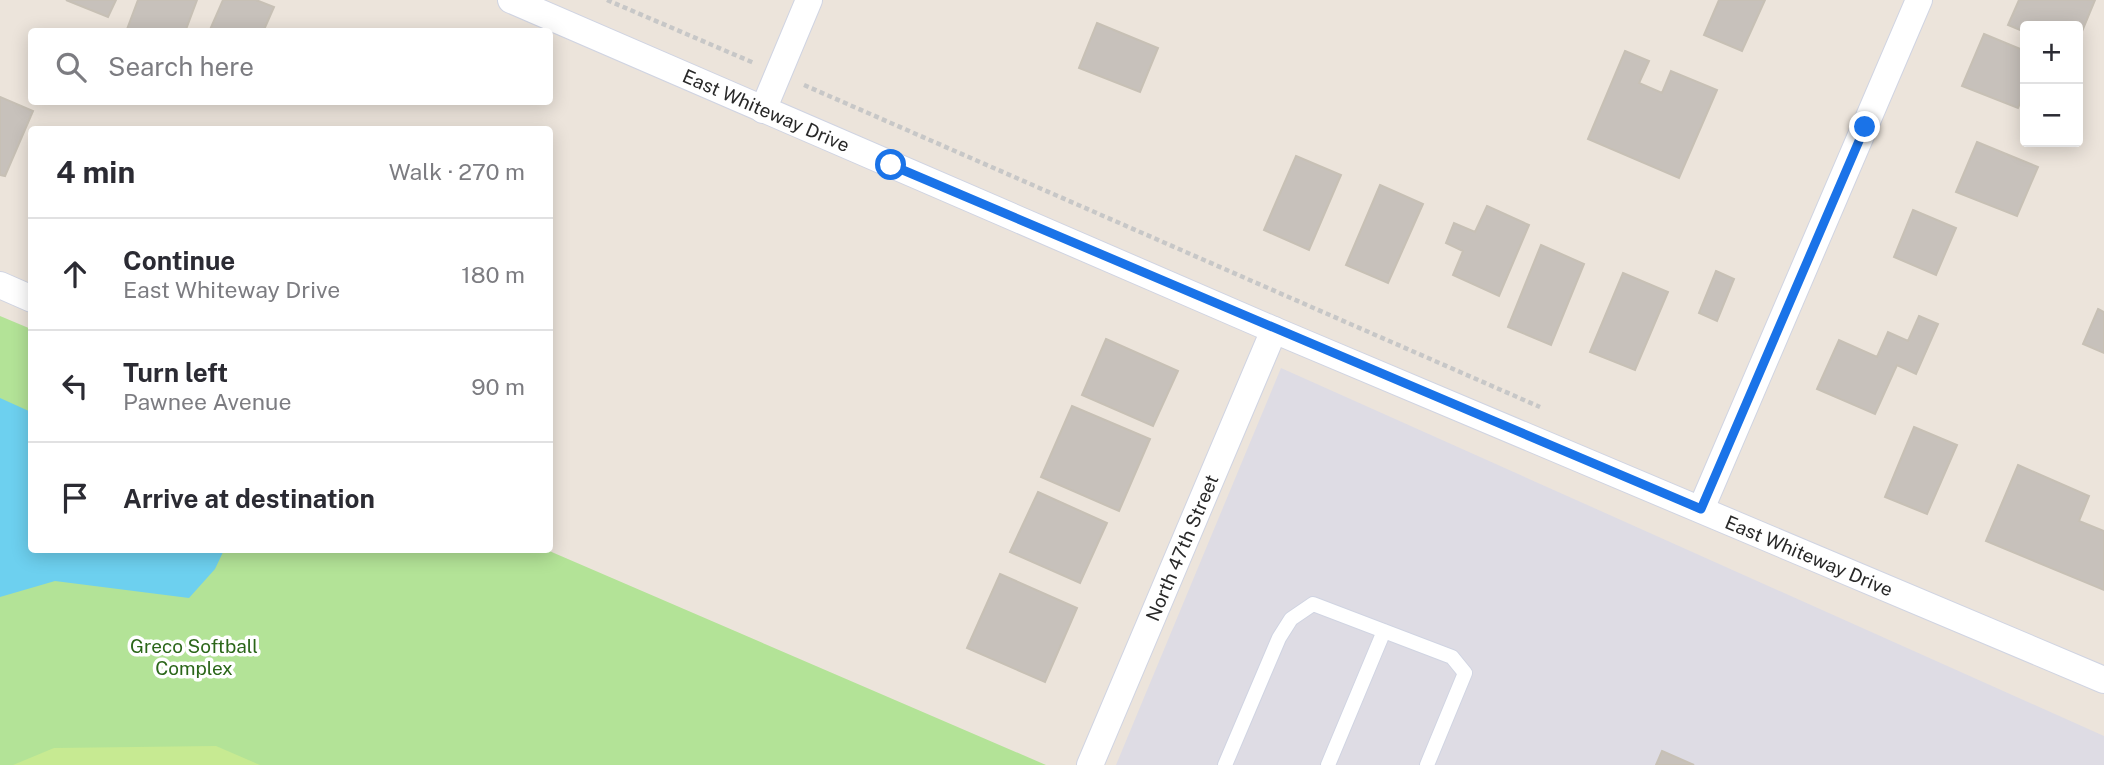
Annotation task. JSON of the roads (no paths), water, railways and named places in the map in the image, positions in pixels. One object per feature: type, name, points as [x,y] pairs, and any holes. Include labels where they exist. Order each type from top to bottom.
[{"type":"street","name":"East Whiteway Drive","points":[[511,0],[1275,330],[1701,509],[2102,673]]},
{"type":"street","points":[[763,110],[809,0]]},
{"type":"street","points":[[1701,509],[1919,0]]},
{"type":"street","points":[[0,285],[28,297]]},
{"type":"street","name":"North 47th Street","points":[[1090,765],[1275,330]]},
{"type":"lane","points":[[1225,765],[1279,638],[1301,609],[1313,604],[1452,657],[1465,673],[1427,765]]},
{"type":"lane","points":[[1328,765],[1384,631]]},
{"type":"water","points":[[0,398],[28,411],[28,553],[223,553],[215,569],[189,598],[55,581],[0,597]]},
{"type":"park label","name":"Greco Softball Complex","points":[[194,657]]}]
